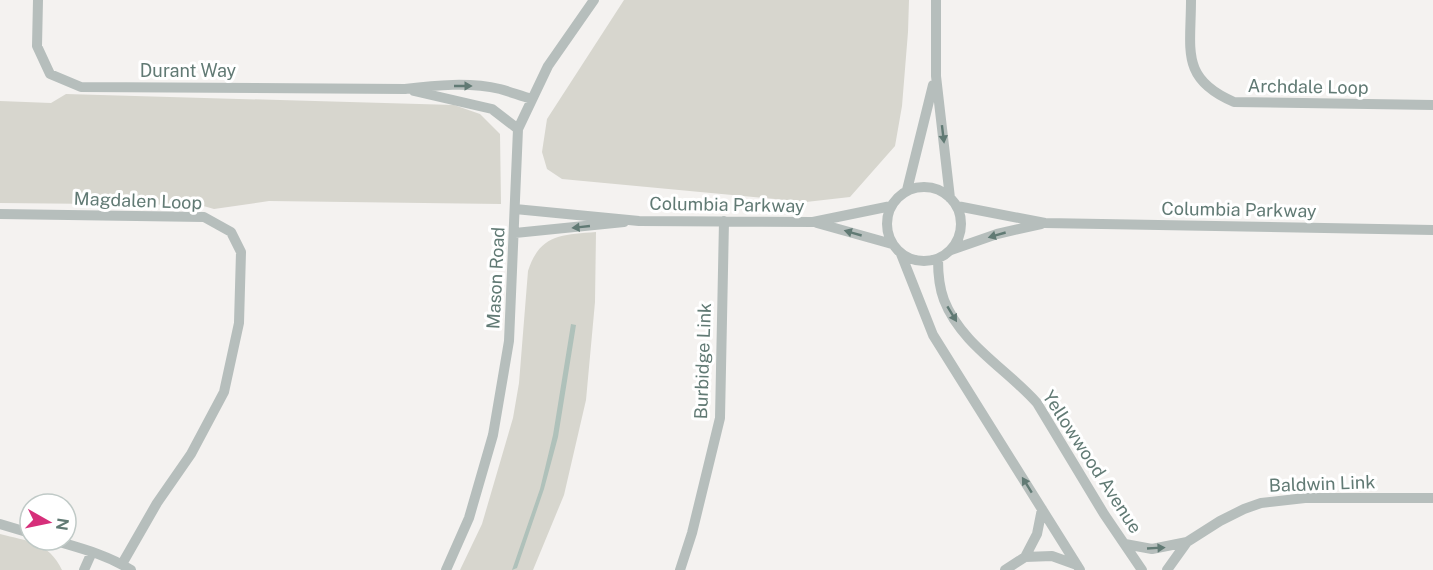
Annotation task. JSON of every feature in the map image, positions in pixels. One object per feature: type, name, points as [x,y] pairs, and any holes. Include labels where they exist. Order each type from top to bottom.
[{"type":"street","name":"Durant Way","points":[[38,0],[37,46],[50,74],[81,87],[405,89],[433,86],[480,86],[532,99]]},
{"type":"street","name":"Mason Road","points":[[446,570],[469,518],[493,435],[509,340],[518,129],[548,66],[594,0]]},
{"type":"street","points":[[901,254],[919,261],[938,259],[951,250],[959,237],[961,221],[954,202],[936,76],[936,0]]},
{"type":"street","name":"Archdale Loop","points":[[1191,0],[1191,64],[1202,84],[1215,94],[1234,102],[1433,105]]},
{"type":"street","points":[[907,190],[936,76]]},
{"type":"street","name":"Durant Way","points":[[405,89],[481,104],[501,114],[518,129]]},
{"type":"street","points":[[954,202],[937,189],[922,186],[907,190],[891,206],[886,218],[887,232],[892,244],[901,254],[933,335],[1078,568]]},
{"type":"street","name":"Columbia Parkway","points":[[954,202],[1045,223],[1433,230]]},
{"type":"street","name":"Columbia Parkway","points":[[515,209],[639,220],[813,222],[891,206]]},
{"type":"street","name":"Magdalen Loop","points":[[0,214],[204,217],[231,232],[241,252],[239,323],[224,392],[191,454],[157,502],[127,567],[78,548]]},
{"type":"street","name":"Columbia Parkway","points":[[515,233],[639,220]]},
{"type":"street","name":"Burbidge Link","points":[[680,570],[692,532],[720,418],[724,221]]},
{"type":"street","name":"Columbia Parkway","points":[[813,222],[892,244]]},
{"type":"street","name":"Columbia Parkway","points":[[951,250],[997,234],[1045,223]]},
{"type":"street","name":"Yellowwood Avenue","points":[[938,259],[939,280],[944,301],[958,324],[976,345],[1025,389],[1037,403],[1142,570]]},
{"type":"street","name":"Baldwin Link","points":[[1125,544],[1152,549],[1187,542],[1244,508],[1271,501],[1305,498],[1433,498]]},
{"type":"street","points":[[1005,570],[1025,557],[1037,534],[1042,509]]},
{"type":"street","points":[[0,524],[18,529]]},
{"type":"street","name":"Baldwin Link","points":[[1167,570],[1187,542]]},
{"type":"street","points":[[84,570],[92,552]]},
{"type":"street","points":[[1025,557],[1052,556],[1078,568]]},
{"type":"shaded area","points":[[624,0],[909,0],[902,106],[895,146],[850,197],[806,202],[562,179],[547,169],[542,152],[547,119]]},
{"type":"shaded area","points":[[66,94],[454,105],[480,114],[500,134],[501,204],[269,201],[214,209],[200,205],[0,203],[0,101],[51,103]]},
{"type":"shaded area","points":[[596,232],[595,302],[586,400],[564,495],[533,570],[460,570],[482,524],[513,418],[519,383],[528,271],[533,259],[546,243],[562,236]]},
{"type":"shaded area","points":[[571,324],[576,325],[558,437],[544,489],[517,568],[512,570],[540,489],[553,435]]},
{"type":"shaded area","points":[[0,534],[18,538],[18,552],[49,552],[62,570],[0,570]]}]
